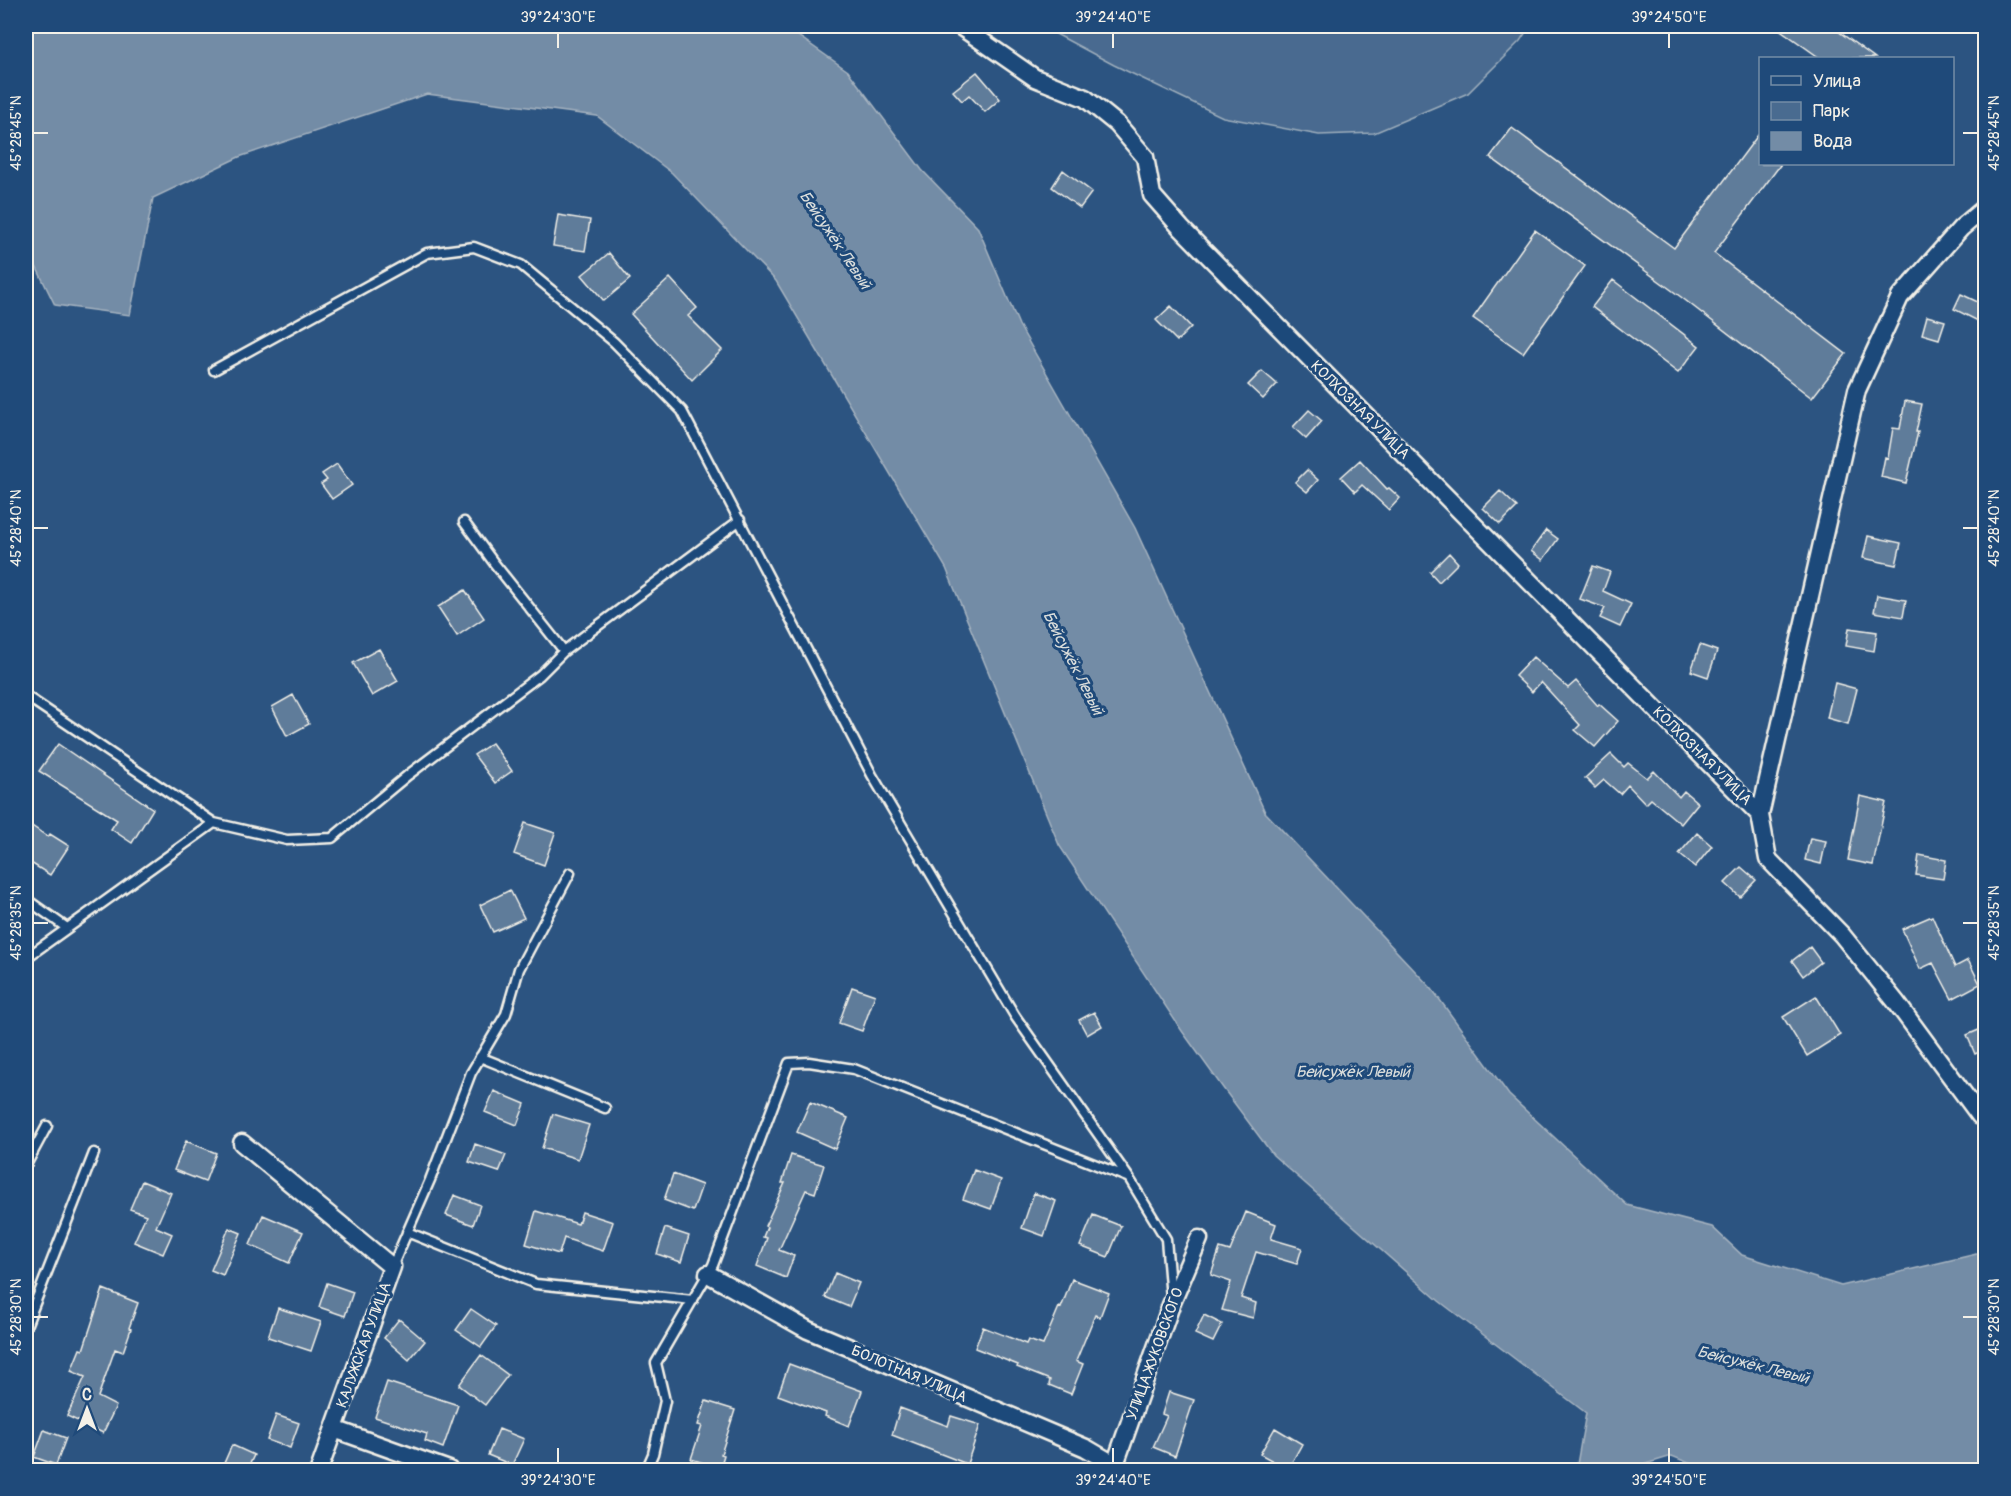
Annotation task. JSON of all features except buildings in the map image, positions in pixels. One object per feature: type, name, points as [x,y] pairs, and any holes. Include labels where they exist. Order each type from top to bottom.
[{"type":"street","name":"КОЛХОЗНАЯ УЛИЦА","points":[[960,26],[1035,78],[1085,98],[1117,124],[1145,157],[1152,195],[1180,228],[1760,815]]},
{"type":"street","name":"КОЛХОЗНАЯ УЛИЦА","points":[[1980,1116],[1896,1002],[1842,935],[1768,859],[1760,815],[1857,390],[1900,297],[1961,228],[1986,207]]},
{"type":"street","name":"КАЛУЖСКАЯ УЛИЦА","points":[[242,1143],[392,1267],[319,1470]]},
{"type":"street","name":"УЛИЦА ЖУКОВСКОГО","points":[[1114,1468],[1171,1305],[1199,1239]]},
{"type":"street","name":"БОЛОТНАЯ УЛИЦА","points":[[708,1274],[808,1330],[1086,1448],[1114,1468]]},
{"type":"street","points":[[334,1429],[449,1470]]},
{"type":"lane","points":[[214,370],[427,253],[474,247],[521,265],[614,342],[682,411],[878,785],[1015,1016],[1129,1178],[1166,1239],[1171,1305]]},
{"type":"lane","points":[[26,696],[214,823],[287,840],[332,838],[408,774],[540,675],[564,651],[740,520]]},
{"type":"lane","points":[[464,522],[564,651]]},
{"type":"lane","points":[[26,958],[214,823]]},
{"type":"lane","points":[[392,1267],[430,1180],[471,1073],[506,1014],[519,969],[570,873]]},
{"type":"lane","points":[[26,899],[67,928]]},
{"type":"lane","points":[[480,1057],[605,1108]]},
{"type":"lane","points":[[646,1470],[653,1454],[665,1401],[656,1363],[713,1265],[789,1063],[809,1062],[854,1069],[1129,1178]]},
{"type":"lane","points":[[26,1165],[47,1126]]},
{"type":"lane","points":[[26,1326],[94,1153]]},
{"type":"lane","points":[[407,1232],[536,1284],[693,1299]]},
{"type":"green space","points":[[1041,26],[1530,26],[1520,41],[1468,93],[1374,133],[1319,135],[1223,117],[1114,65]]},
{"type":"water","name":"Бейсужёк Левый","points":[[26,26],[784,26],[848,71],[922,170],[978,228],[1019,325],[1135,528],[1265,812],[1432,989],[1509,1095],[1627,1205],[1712,1227],[1742,1255],[1841,1286],[1985,1252],[1985,1470],[1706,1470],[1672,1456],[1626,1470],[1576,1470],[1586,1413],[1439,1301],[1273,1155],[1223,1088],[1182,1031],[1059,845],[946,568],[776,281],[672,173],[597,116],[427,94],[239,157],[153,198],[130,315],[55,305],[26,246]]}]
